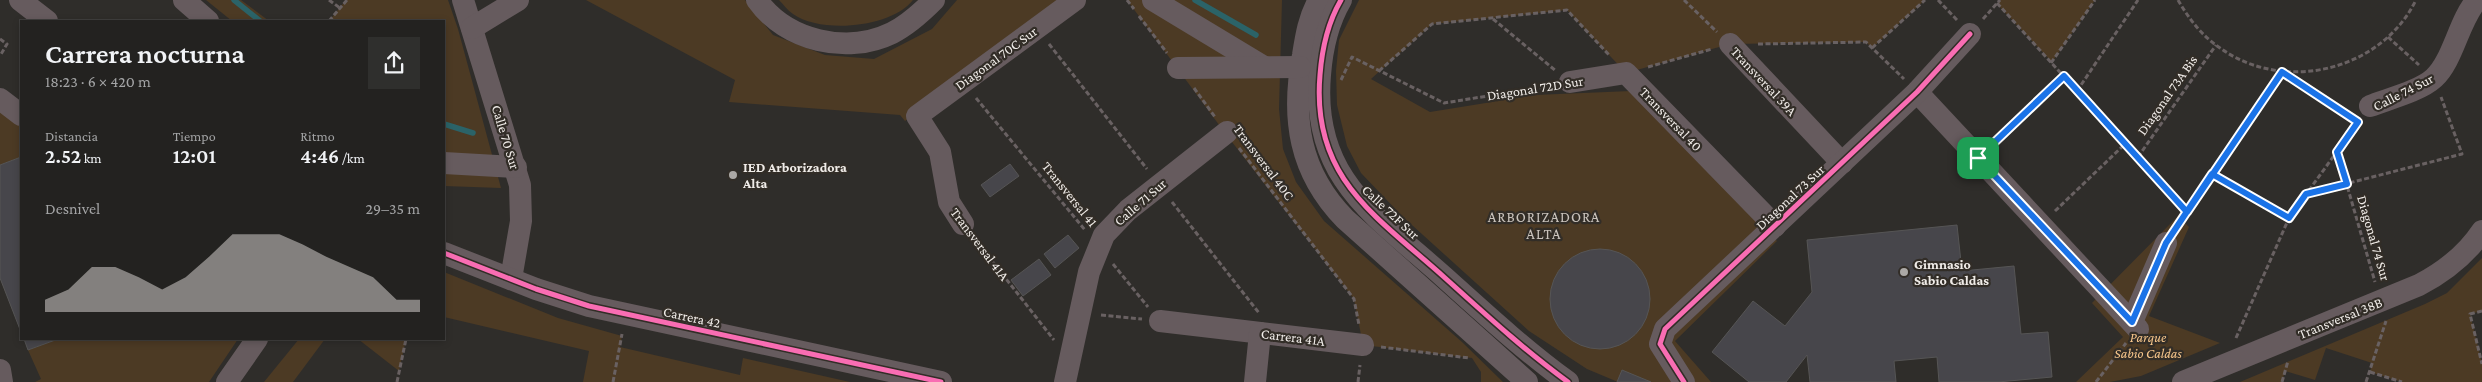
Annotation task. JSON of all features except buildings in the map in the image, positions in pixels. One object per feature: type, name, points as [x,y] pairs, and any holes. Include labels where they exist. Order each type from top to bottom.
[{"type":"street","points":[[20,0],[46,20]]},
{"type":"street","points":[[184,0],[207,20]]},
{"type":"street","name":"Calle 70 Sur","points":[[463,0],[516,168],[522,200],[521,221],[511,279]]},
{"type":"street","points":[[472,28],[518,0]]},
{"type":"street","points":[[757,0],[763,9],[788,30],[819,40],[841,43],[876,39],[890,34],[916,18],[934,0]]},
{"type":"street","name":"Diagonal 70C Sur","points":[[917,116],[1075,0]]},
{"type":"street","points":[[1153,0],[1264,68]]},
{"type":"street","points":[[1319,0],[1307,28],[1297,89],[1300,136],[1314,178],[1327,201],[1524,381]]},
{"type":"street","name":"Calle 72F Sur","points":[[1341,0],[1326,31],[1322,54],[1319,108],[1322,132],[1340,176],[1364,205],[1508,335],[1568,382]]},
{"type":"street","name":"Calle 74 Sur","points":[[2364,114],[2434,79],[2441,70],[2468,13],[2477,0]]},
{"type":"street","name":"Diagonal 73 Sur","points":[[1684,382],[1660,344],[1665,329],[1917,92],[1970,34]]},
{"type":"street","name":"Transversal 39A","points":[[1730,44],[1842,163]]},
{"type":"street","points":[[1178,68],[1300,67]]},
{"type":"street","name":"Diagonal 72D Sur","points":[[1570,82],[1626,73]]},
{"type":"street","name":"Transversal 40","points":[[1626,73],[1775,226]]},
{"type":"street","points":[[1917,92],[2135,326],[2166,243]]},
{"type":"street","points":[[0,99],[20,114]]},
{"type":"street","name":"Transversal 41A","points":[[917,116],[940,152],[949,202],[963,224]]},
{"type":"street","name":"Calle 71 Sur","points":[[1065,382],[1089,272],[1104,235],[1128,210],[1227,132]]},
{"type":"street","points":[[445,163],[516,168]]},
{"type":"street","name":"Transversal 38B","points":[[2183,382],[2387,299],[2437,276],[2474,243],[2482,231]]},
{"type":"street","name":"Carrera 42","points":[[445,253],[561,298],[626,314],[941,382]]},
{"type":"street","name":"Carrera 41A","points":[[1160,322],[1363,345]]},
{"type":"street","points":[[1256,382],[1260,333]]},
{"type":"street","points":[[226,382],[256,340]]},
{"type":"street","points":[[0,370],[2,382]]},
{"type":"path","points":[[329,0],[340,8]]},
{"type":"path","points":[[330,20],[347,0]]},
{"type":"path","points":[[1872,48],[1925,0]]},
{"type":"path","points":[[1938,0],[1970,34],[1999,2],[2051,63],[2187,212]]},
{"type":"path","points":[[2051,63],[2095,0]]},
{"type":"path","points":[[2077,91],[2138,0]]},
{"type":"path","points":[[2178,0],[2189,18],[2216,44],[2240,60],[2260,68],[2282,72],[2315,72],[2347,63],[2362,56],[2388,37],[2402,23],[2416,0]]},
{"type":"path","points":[[1340,81],[1352,57],[1379,71],[1432,24],[1567,10],[1626,73]]},
{"type":"path","points":[[1493,19],[1570,82]]},
{"type":"path","points":[[0,39],[8,44],[0,56]]},
{"type":"path","points":[[1866,42],[1917,92]]},
{"type":"path","points":[[2282,72],[2364,114]]},
{"type":"path","points":[[2166,243],[2282,72]]},
{"type":"path","points":[[1978,158],[2064,76]]},
{"type":"path","points":[[2306,194],[2462,154]]},
{"type":"path","points":[[2212,174],[2289,218]]},
{"type":"path","points":[[2366,382],[2387,299]]},
{"type":"path","points":[[1080,312],[1160,322]]},
{"type":"path","points":[[2482,312],[2470,314],[2482,364]]},
{"type":"path","points":[[613,382],[626,314]]},
{"type":"path","points":[[2096,382],[2135,326]]},
{"type":"path","points":[[397,382],[406,340]]},
{"type":"path","points":[[1363,345],[1472,358]]},
{"type":"path","points":[[2370,372],[2402,382]]},
{"type":"green space","points":[[206,0],[241,0],[268,20],[231,20]]},
{"type":"green space","points":[[346,0],[448,0],[458,29],[501,188],[445,186],[445,20],[330,20]]},
{"type":"green space","points":[[586,0],[745,0],[773,35],[825,55],[874,59],[932,29],[957,0],[1075,0],[905,121],[900,115],[729,102],[735,80]]},
{"type":"green space","points":[[779,0],[913,0],[903,9],[889,17],[873,22],[837,26],[805,20],[791,12]]},
{"type":"green space","points":[[1127,0],[1282,0],[1279,109],[1283,149],[1296,182],[1324,221],[1462,342],[1503,382],[1481,382],[1481,372],[1472,358],[1363,345],[1354,299],[1225,133]]},
{"type":"green space","points":[[1359,0],[1925,0],[1872,48],[1866,42],[1730,44],[1626,73],[1567,10],[1432,24],[1371,79],[1430,112],[1535,95],[1631,91],[1777,241],[1675,341],[1711,382],[1618,382],[1587,369],[1529,331],[1402,216],[1361,173],[1347,146],[1337,105],[1336,71],[1339,40]]},
{"type":"green space","points":[[2000,0],[2095,0],[2052,62],[1997,4]]},
{"type":"green space","points":[[0,108],[20,124],[20,157],[0,165]]},
{"type":"green space","name":"Parque Sabio Caldas","points":[[2178,216],[2189,227],[2149,316],[2220,343],[2141,376],[2110,382],[2076,382],[2123,337],[2092,303]]},
{"type":"green space","points":[[2482,258],[2482,311],[2470,314],[2482,363],[2482,382],[2402,382],[2370,372],[2372,363],[2326,348],[2315,380],[2285,371],[2282,382],[2240,382],[2447,293]]},
{"type":"green space","points":[[445,272],[558,318],[622,336],[620,347],[740,375],[743,358],[850,382],[583,382],[589,351],[445,317]]},
{"type":"green space","points":[[55,340],[237,340],[209,382],[35,382],[41,379],[28,350]]},
{"type":"green space","points":[[298,340],[324,340],[293,382],[264,382]]},
{"type":"green space","points":[[359,340],[406,340],[399,371]]},
{"type":"waterway","points":[[234,0],[259,20]]},
{"type":"waterway","points":[[1195,0],[1256,35]]},
{"type":"waterway","points":[[445,124],[473,133]]},
{"type":"cycle path","points":[[1341,0],[1326,36],[1320,75],[1320,111],[1326,141],[1337,168],[1353,192],[1395,234],[1520,344],[1568,382]]},
{"type":"cycle path","points":[[1684,382],[1660,344],[1665,329],[1917,92],[1970,34]]},
{"type":"cycle path","points":[[445,253],[536,289],[589,306],[941,382]]},
{"type":"place","name":"IED Arborizadora Alta","points":[[733,175]]},
{"type":"place","name":"Gimnasio Sabio Caldas","points":[[1904,272]]},
{"type":"district","name":"ARBORIZADORA ALTA","points":[[1544,226]]},
{"type":"route","points":[[1978,158],[2064,76],[2187,212],[2212,174],[2282,72],[2358,122],[2337,152],[2347,184],[2306,194],[2289,218],[2212,174],[2187,212],[2166,243],[2132,322],[1978,158]]}]
